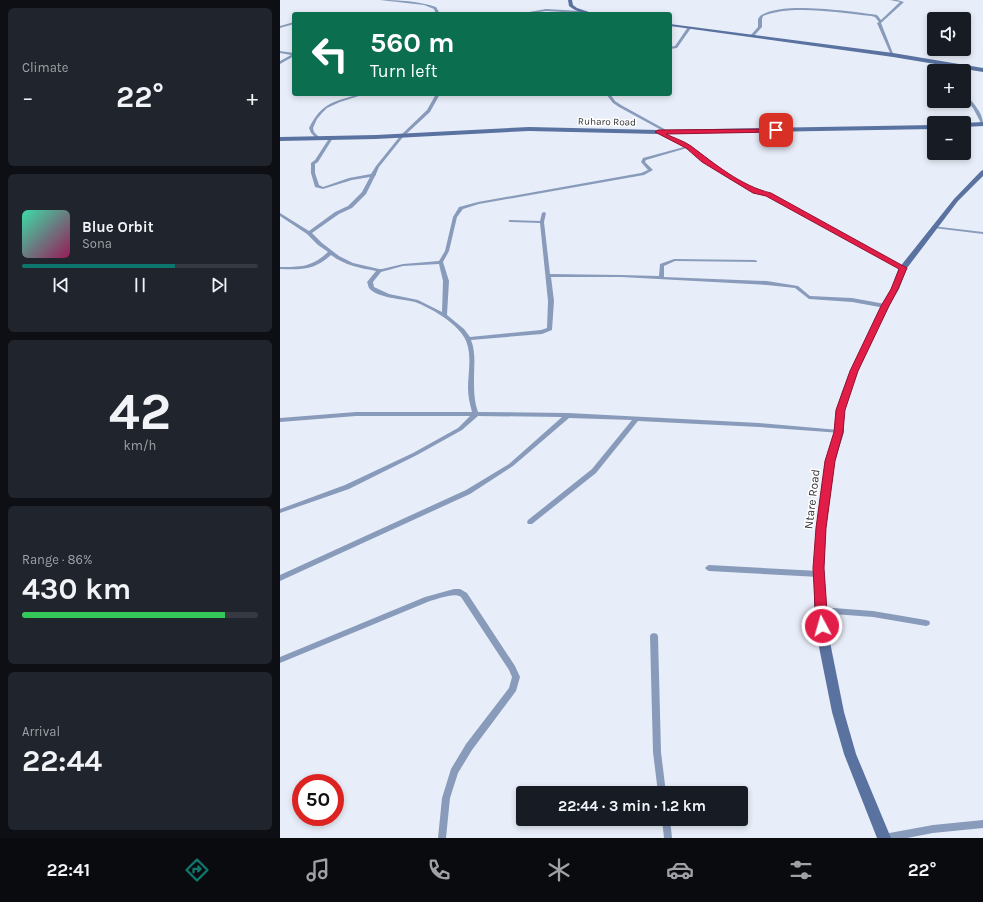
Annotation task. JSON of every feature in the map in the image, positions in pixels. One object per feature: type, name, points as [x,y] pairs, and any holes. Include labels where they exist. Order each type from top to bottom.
[{"type":"main road","points":[[570,0],[572,8],[580,12]]},
{"type":"main road","points":[[672,26],[893,55],[983,70]]},
{"type":"main road","points":[[971,125],[983,124]]},
{"type":"main road","name":"Ruharo Road","points":[[280,139],[402,136],[539,129],[658,132],[927,127]]},
{"type":"main road","name":"Ntare Road","points":[[884,838],[850,754],[840,719],[824,642],[820,610],[819,574],[821,528],[830,461],[838,432],[840,410],[846,392],[903,268],[956,200],[983,172]]},
{"type":"street","points":[[382,0],[424,4],[435,8],[437,12]]},
{"type":"street","points":[[892,0],[904,1]]},
{"type":"street","points":[[880,21],[904,1]]},
{"type":"street","points":[[752,36],[760,27],[761,16],[771,12],[789,9],[871,15],[876,16],[880,21],[880,28],[893,55]]},
{"type":"street","points":[[533,12],[546,10],[580,12]]},
{"type":"street","points":[[280,27],[292,24]]},
{"type":"street","points":[[672,47],[677,46],[688,28]]},
{"type":"street","points":[[280,52],[292,54]]},
{"type":"street","points":[[280,63],[292,55]]},
{"type":"street","points":[[318,138],[312,132],[311,128],[322,109],[329,104],[356,96]]},
{"type":"street","points":[[309,233],[337,213],[350,207],[364,193],[377,167],[402,136],[429,111],[437,96]]},
{"type":"street","points":[[610,96],[614,102],[620,106],[666,131]]},
{"type":"street","points":[[971,103],[983,124]]},
{"type":"street","points":[[658,132],[688,147],[704,161],[750,188],[768,195],[903,268]]},
{"type":"street","points":[[331,138],[317,161],[313,163],[313,173],[317,186],[323,188],[351,179],[374,175]]},
{"type":"street","points":[[444,316],[446,281],[441,262],[447,250],[455,217],[461,208],[642,174],[651,170],[642,162],[644,159],[688,147]]},
{"type":"street","points":[[468,339],[542,332],[550,329],[551,301],[542,222],[544,213]]},
{"type":"street","points":[[280,214],[309,233],[330,252],[346,262],[382,271],[411,264],[441,262]]},
{"type":"street","points":[[510,221],[542,222]]},
{"type":"street","points":[[934,227],[983,233]]},
{"type":"street","points":[[280,268],[302,268],[314,266],[330,252]]},
{"type":"street","points":[[661,278],[662,265],[674,260],[755,261]]},
{"type":"street","points":[[380,270],[370,282],[372,288],[382,294],[421,303],[444,316],[460,329],[468,339],[471,349],[472,404],[476,414]]},
{"type":"street","points":[[548,275],[661,278],[784,285],[796,287],[809,297],[852,300],[885,306]]},
{"type":"street","points":[[280,420],[356,414],[568,415],[759,425],[838,432]]},
{"type":"street","points":[[280,511],[347,487],[415,454],[460,429],[476,414]]},
{"type":"street","points":[[280,578],[468,492],[511,464],[568,415]]},
{"type":"street","points":[[530,522],[594,471],[636,419]]},
{"type":"street","points":[[709,568],[819,574]]},
{"type":"street","points":[[280,660],[428,599],[454,592],[460,592],[464,595],[512,668],[516,677],[515,683],[509,694],[469,747],[454,772],[446,798],[442,838]]},
{"type":"street","points":[[820,610],[873,614],[926,624]]},
{"type":"street","points":[[654,636],[657,752],[661,786]]},
{"type":"street","points":[[884,838],[933,829],[983,824]]},
{"type":"street","points":[[667,826],[668,838]]},
{"type":"route","points":[[776,130],[658,132],[688,147],[704,161],[755,192],[768,195],[903,268],[854,371],[840,410],[838,432],[830,461],[821,528],[819,568],[822,626]]}]
